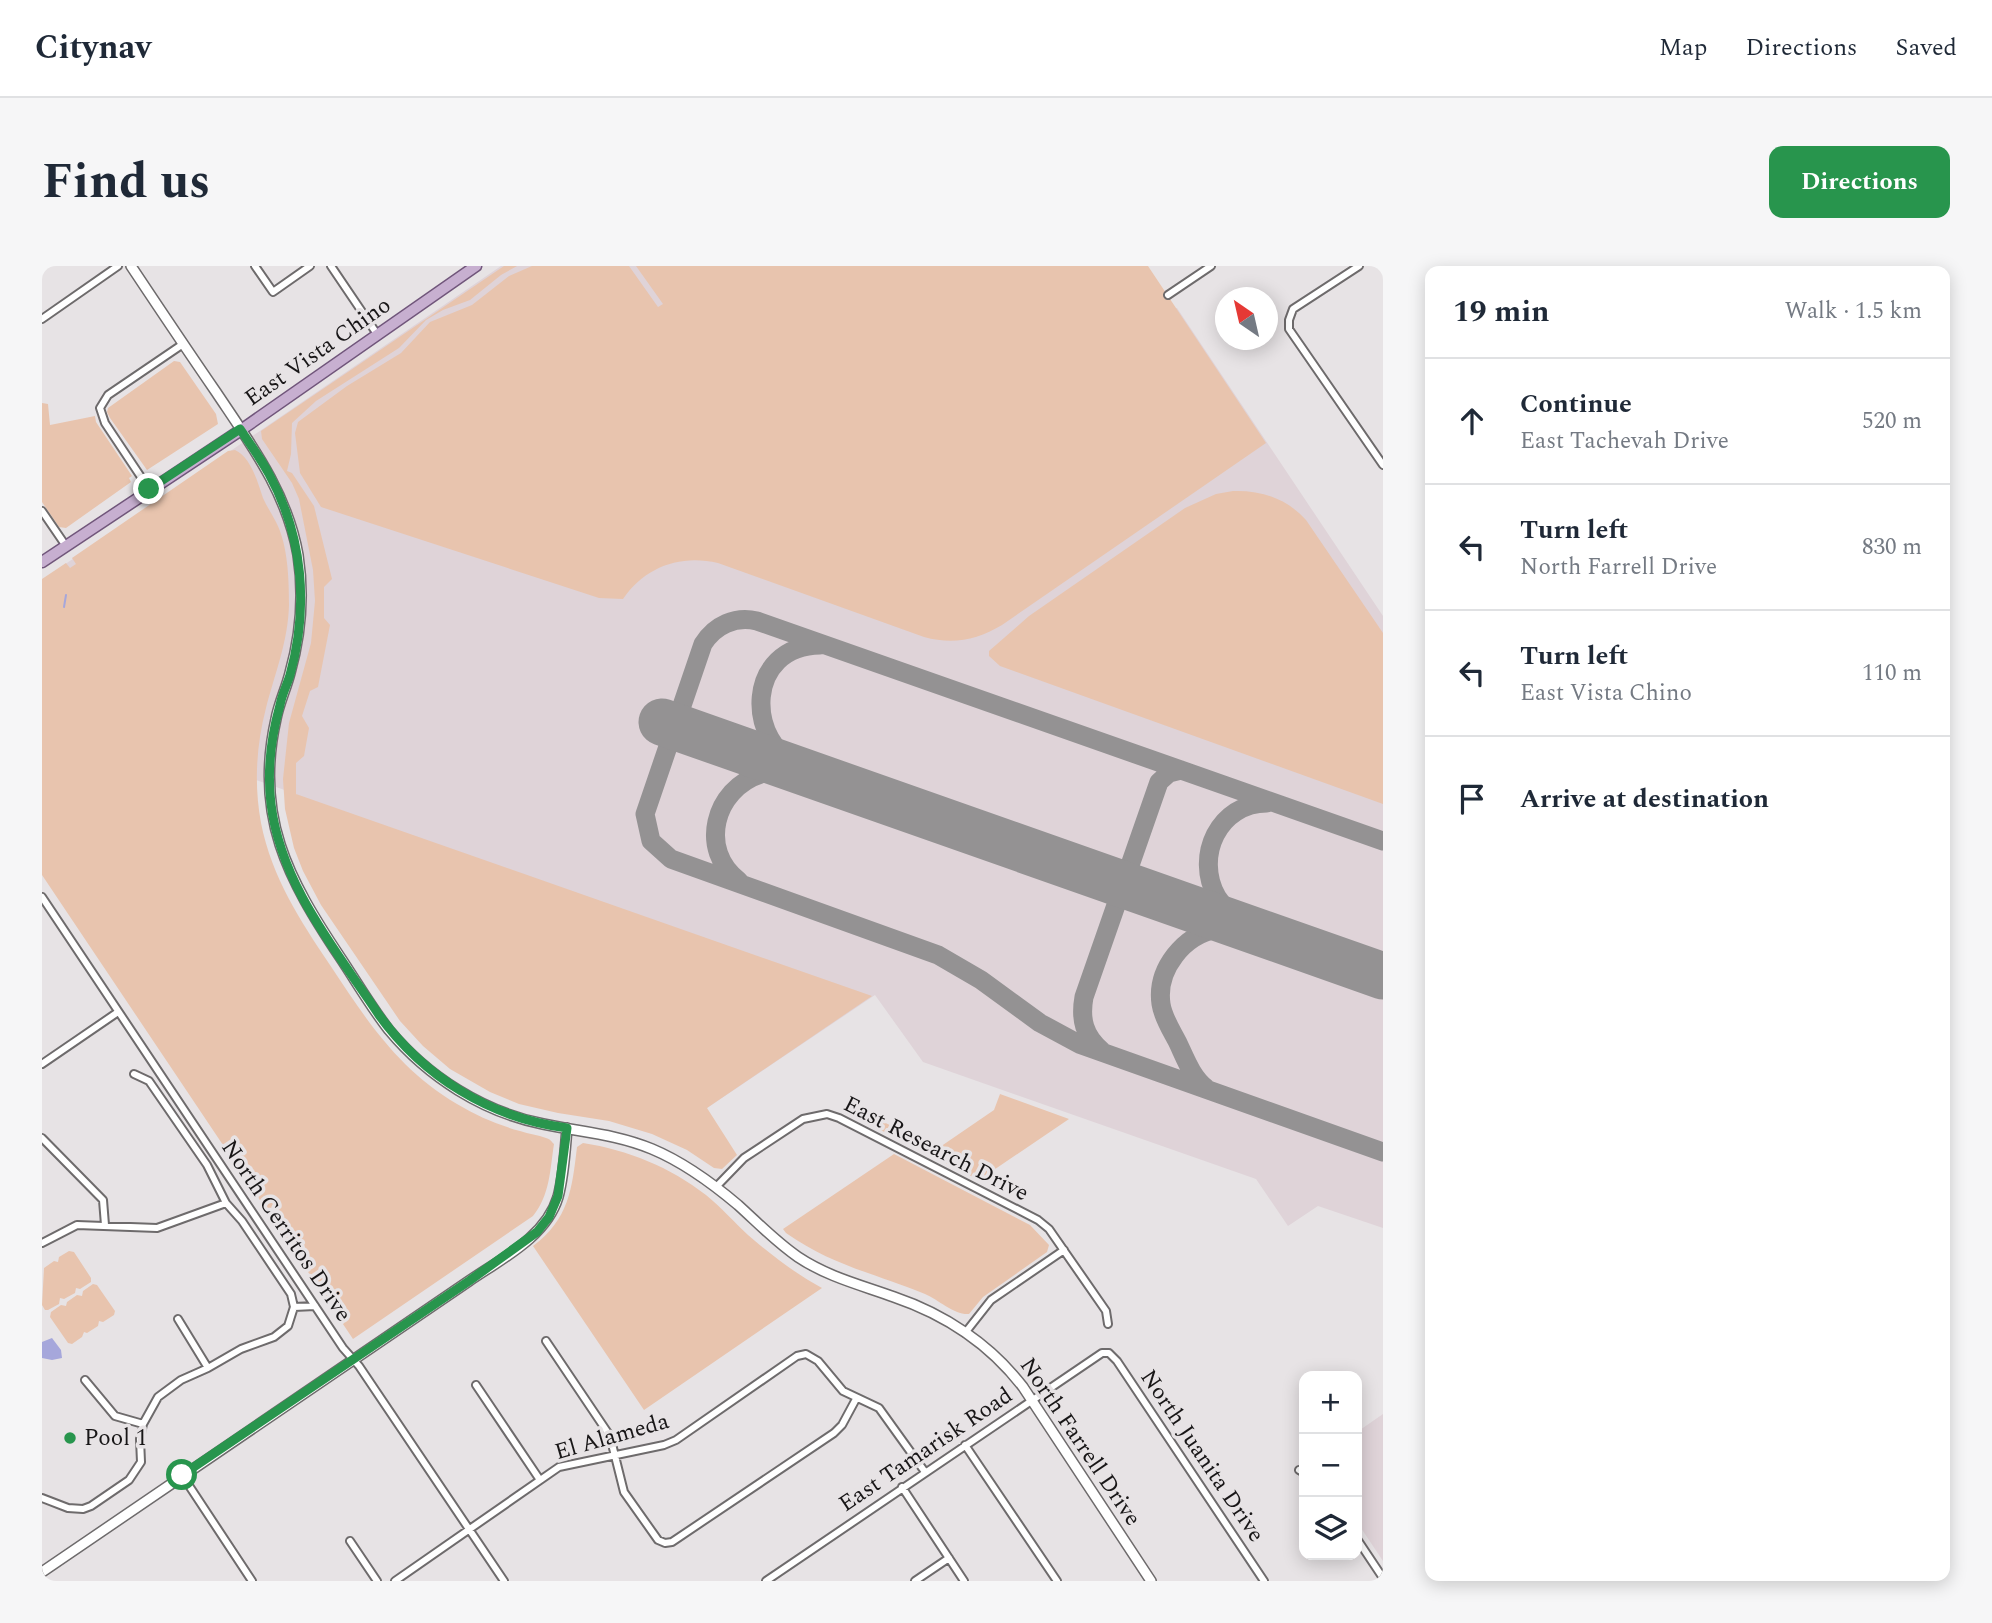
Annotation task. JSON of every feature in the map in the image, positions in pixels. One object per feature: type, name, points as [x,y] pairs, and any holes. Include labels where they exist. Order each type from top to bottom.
[{"type":"main road","name":"East Vista Chino","points":[[42,562],[476,266]]},
{"type":"street","points":[[42,319],[118,266]]},
{"type":"street","name":"North Farrell Drive","points":[[131,266],[270,475],[286,510],[300,571],[299,630],[289,677],[275,721],[270,765],[274,821],[293,882],[309,911],[390,1030],[421,1063],[450,1085],[494,1109],[524,1120],[607,1134],[649,1147],[675,1160],[716,1187],[767,1234],[808,1263],[849,1282],[931,1311],[965,1333],[1010,1370],[1151,1581]]},
{"type":"street","points":[[255,266],[273,292],[310,266]]},
{"type":"street","points":[[331,266],[377,334]]},
{"type":"street","points":[[1168,295],[1210,266]]},
{"type":"street","points":[[1359,266],[1293,309],[1289,329],[1383,465]]},
{"type":"street","points":[[149,489],[103,419],[100,408],[108,396],[183,344]]},
{"type":"street","points":[[42,512],[66,546]]},
{"type":"street","name":"North Cerritos Drive","points":[[42,897],[343,1348],[354,1360],[504,1581]]},
{"type":"street","points":[[42,1064],[118,1012]]},
{"type":"street","points":[[42,1498],[76,1510],[91,1506],[135,1474],[141,1462],[140,1439],[143,1424],[158,1397],[181,1380],[241,1349],[274,1337],[288,1326],[294,1307],[291,1294],[242,1221],[226,1203],[207,1165],[149,1081],[134,1074]]},
{"type":"street","name":"East Research Drive","points":[[716,1187],[744,1158],[801,1119],[827,1114],[844,1120],[1038,1220],[1064,1250],[1106,1311],[1108,1324]]},
{"type":"street","points":[[42,1572],[537,1232],[549,1217],[558,1196],[567,1128]]},
{"type":"street","points":[[42,1138],[103,1200],[105,1225]]},
{"type":"street","points":[[42,1243],[77,1225],[156,1227],[226,1203]]},
{"type":"street","points":[[965,1333],[991,1300],[1064,1250]]},
{"type":"street","points":[[294,1307],[315,1306]]},
{"type":"street","points":[[178,1319],[208,1368]]},
{"type":"street","points":[[546,1341],[610,1436],[624,1492],[658,1540],[665,1543],[672,1542],[834,1433],[842,1425],[856,1399],[878,1408],[925,1472]]},
{"type":"street","name":"East Tamarisk Road","points":[[766,1581],[1095,1356],[1108,1353]]},
{"type":"street","name":"North Juanita Drive","points":[[1108,1353],[1117,1361],[1264,1581]]},
{"type":"street","name":"El Alameda","points":[[395,1581],[567,1464],[615,1456],[676,1440],[797,1356],[812,1355],[843,1391],[856,1399]]},
{"type":"street","points":[[85,1380],[115,1416],[143,1424]]},
{"type":"street","points":[[475,1385],[540,1480]]},
{"type":"street","points":[[965,1445],[1057,1581]]},
{"type":"street","points":[[182,1475],[251,1581]]},
{"type":"street","points":[[902,1488],[964,1581]]},
{"type":"street","points":[[350,1541],[377,1581]]},
{"type":"street","points":[[1362,1546],[1383,1578]]},
{"type":"street","points":[[915,1581],[948,1558]]},
{"type":"shaded area","points":[[501,266],[639,266],[1177,308],[1383,616],[1383,1228],[1318,1206],[1288,1226],[1256,1179],[923,1062],[875,995],[707,1108],[296,794],[205,762],[42,580]]},
{"type":"shaded area","points":[[504,266],[517,266],[470,300],[426,320],[399,348],[316,401],[292,423],[291,454],[287,471],[292,473],[314,506],[332,579],[324,587],[324,618],[330,625],[318,687],[310,691],[302,716],[309,728],[304,756],[296,763],[296,794],[872,996],[707,1108],[737,1155],[722,1169],[714,1168],[687,1150],[652,1134],[609,1121],[519,1104],[490,1092],[450,1069],[423,1046],[400,1021],[321,905],[294,848],[285,809],[283,779],[289,723],[311,643],[315,601],[313,570],[299,499],[292,483],[262,439],[261,431]]},
{"type":"shaded area","points":[[532,266],[629,266],[658,307],[663,304],[636,266],[1148,266],[1266,443],[1002,625],[983,634],[955,641],[924,637],[718,563],[704,561],[677,562],[653,571],[623,599],[599,598],[321,507],[300,473],[295,433],[298,422],[347,386],[401,353],[430,322],[472,305],[509,276]]},
{"type":"shaded area","points":[[174,361],[180,362],[216,414],[218,424],[147,470],[107,412],[108,408]]},
{"type":"shaded area","points":[[42,403],[48,404],[50,425],[95,416],[96,422],[132,476],[129,478],[131,482],[66,528],[59,527],[42,502]]},
{"type":"shaded area","points":[[228,451],[241,453],[253,471],[280,531],[287,562],[289,605],[286,632],[263,722],[257,766],[261,823],[280,880],[298,915],[344,986],[385,1042],[417,1075],[436,1090],[480,1116],[547,1138],[554,1144],[546,1191],[533,1216],[353,1339],[42,875],[42,579],[66,563],[70,568],[76,564],[72,558]]},
{"type":"shaded area","points":[[1233,491],[1254,492],[1273,497],[1299,513],[1383,633],[1383,804],[1000,666],[989,656],[989,651],[1029,616],[1185,508],[1216,494]]},
{"type":"shaded area","points":[[1000,1094],[1069,1119],[979,1180],[853,1116],[856,1108],[937,1149],[994,1110]]},
{"type":"shaded area","points":[[583,1143],[632,1155],[678,1176],[717,1204],[775,1257],[822,1288],[644,1410],[533,1246],[554,1225],[567,1202],[577,1147]]},
{"type":"shaded area","points":[[894,1154],[1030,1225],[1049,1245],[1047,1252],[983,1297],[969,1314],[963,1314],[925,1294],[820,1254],[783,1229]]},
{"type":"shaded area","points":[[69,1251],[74,1252],[91,1282],[80,1289],[76,1288],[75,1293],[64,1299],[60,1298],[59,1304],[45,1310],[42,1305],[44,1268],[54,1261],[58,1262],[59,1257]]},
{"type":"shaded area","points":[[93,1284],[97,1285],[115,1311],[114,1315],[103,1322],[99,1321],[98,1326],[87,1333],[84,1332],[82,1337],[72,1344],[68,1343],[50,1317],[51,1312],[61,1305],[66,1306],[67,1302],[77,1295],[82,1296],[83,1291]]},
{"type":"shaded area","points":[[1383,1414],[1383,1561],[1362,1530],[1362,1429]]},
{"type":"water","points":[[52,1338],[61,1350],[62,1358],[42,1358],[42,1342]]},
{"type":"waterway","points":[[64,607],[66,595]]},
{"type":"taxiway","points":[[1383,841],[749,620],[733,621],[720,627],[703,644],[645,814],[651,841],[671,859],[938,955],[981,980],[1040,1023],[1079,1044],[1383,1152]]},
{"type":"taxiway","points":[[803,770],[783,756],[770,738],[762,718],[761,697],[766,677],[778,661],[796,649],[820,645]]},
{"type":"taxiway","points":[[1102,1051],[1087,1033],[1083,1013],[1084,997],[1159,782],[1169,773],[1181,770]]},
{"type":"taxiway","points":[[739,881],[726,868],[719,853],[717,821],[723,806],[732,793],[745,782],[761,774],[779,771],[810,773]]},
{"type":"taxiway","points":[[1253,929],[1224,907],[1217,897],[1208,865],[1215,835],[1224,822],[1250,805],[1267,803]]},
{"type":"taxiway","points":[[1206,1088],[1190,1068],[1164,1014],[1161,1004],[1163,978],[1175,956],[1194,938],[1217,929],[1255,930]]},
{"type":"runway","points":[[662,722],[1383,976]]},
{"type":"place","name":"Pool 1","points":[[70,1438]]},
{"type":"route","points":[[149,489],[240,429],[264,464],[286,510],[300,571],[301,611],[296,652],[275,721],[270,765],[274,821],[293,882],[309,911],[379,1015],[421,1063],[450,1085],[494,1109],[524,1120],[567,1128],[558,1196],[549,1217],[537,1232],[182,1475]]}]
